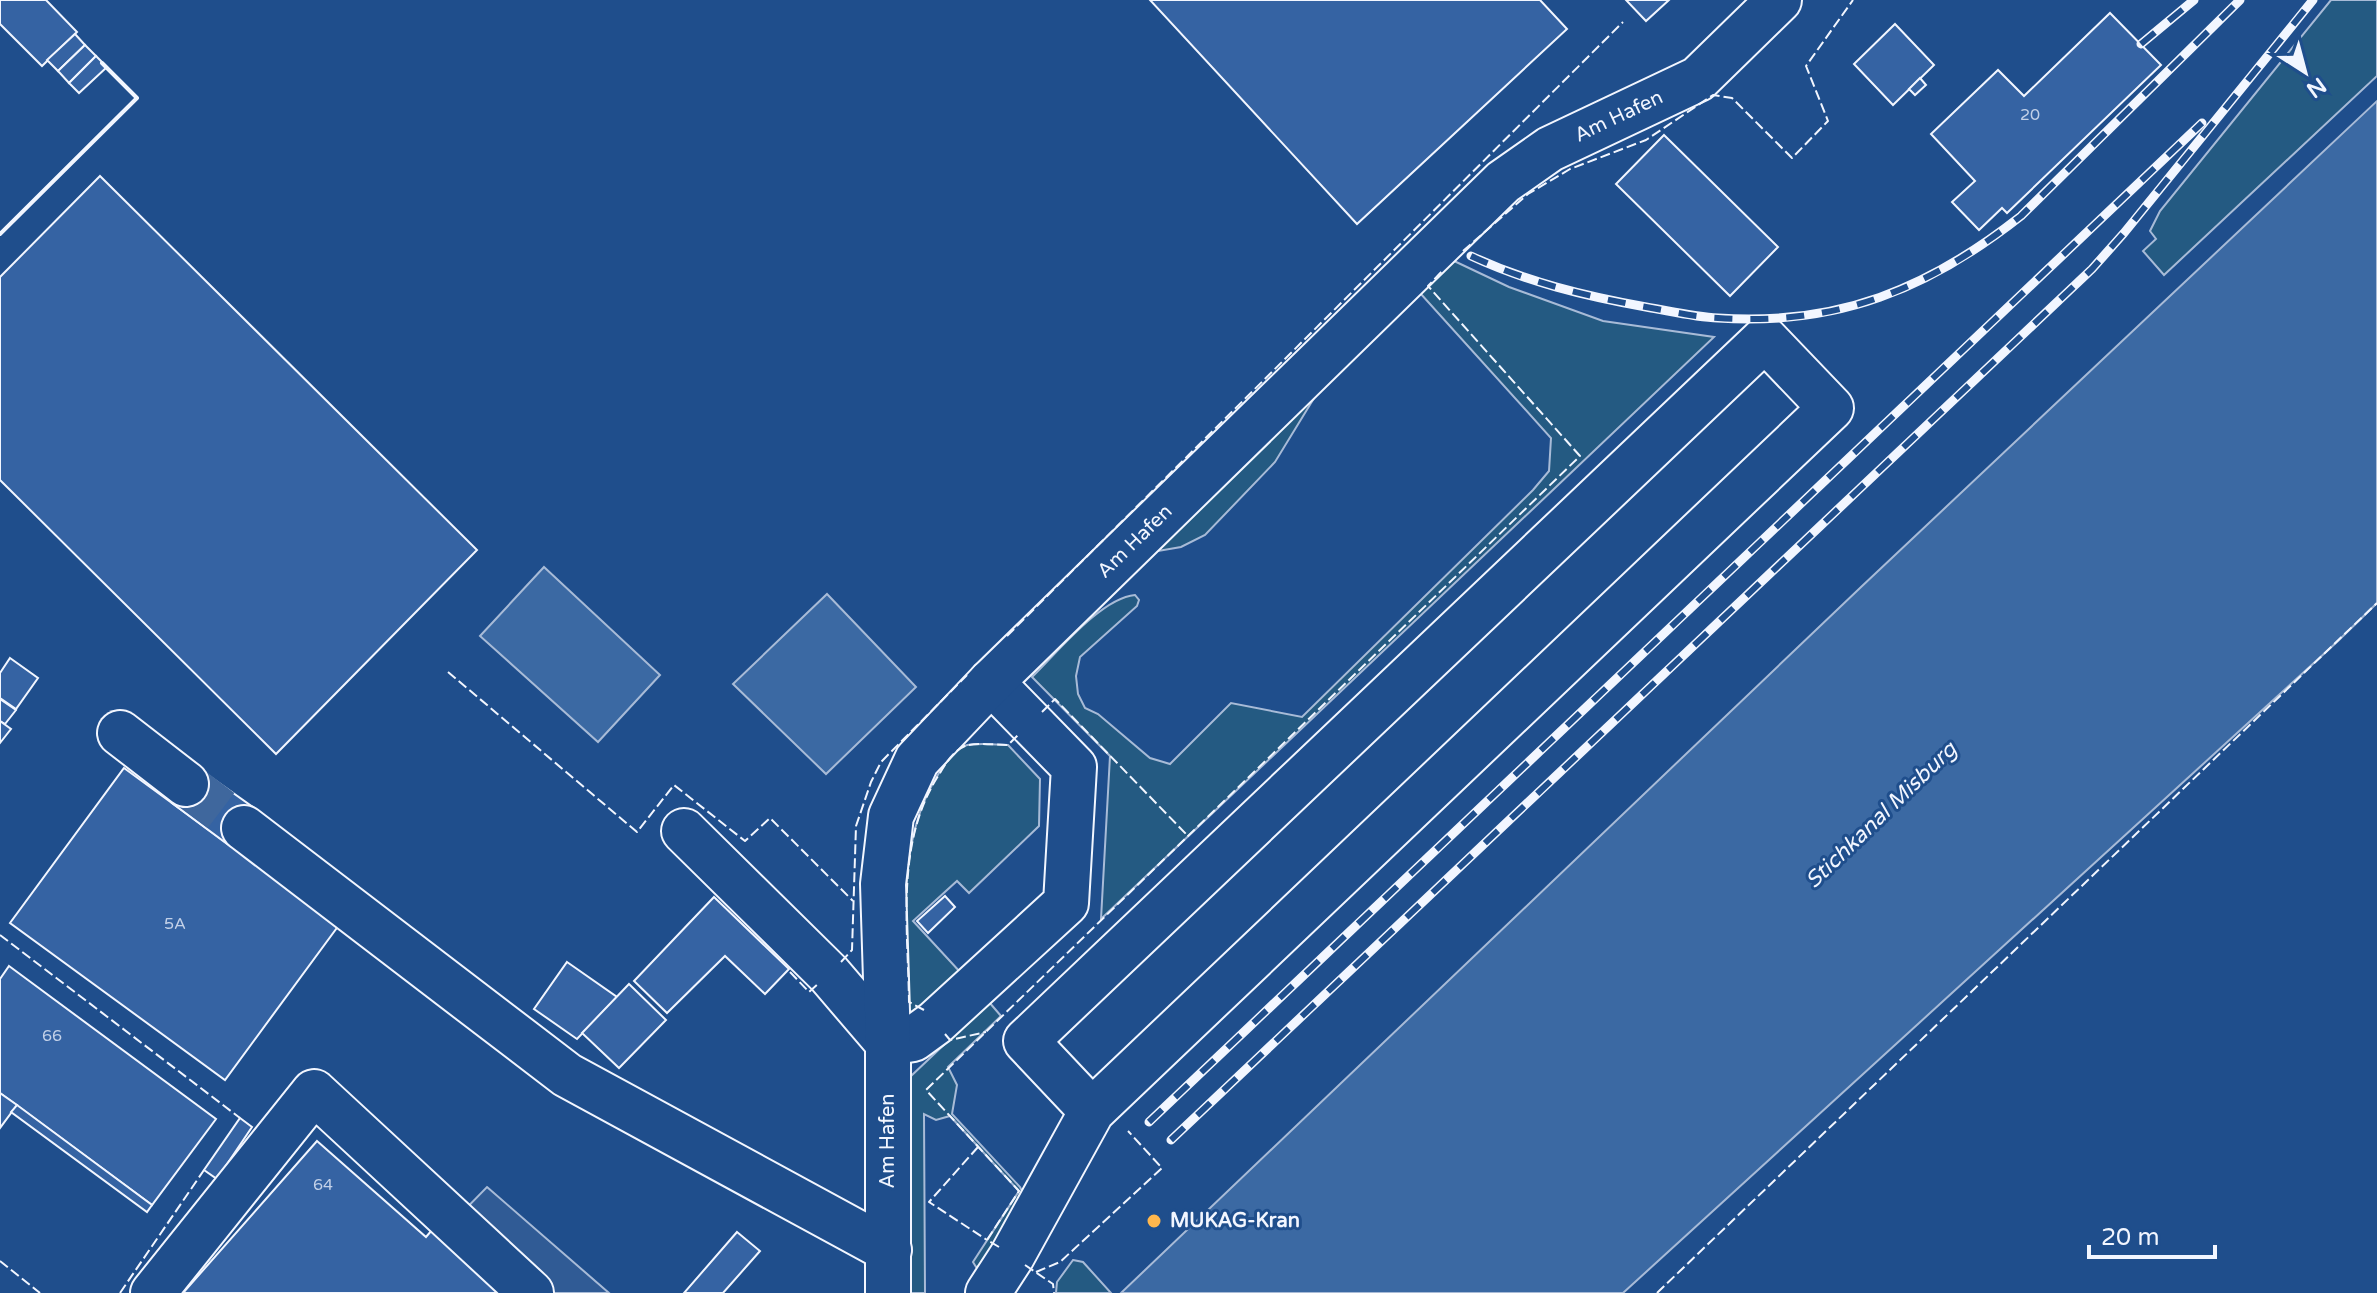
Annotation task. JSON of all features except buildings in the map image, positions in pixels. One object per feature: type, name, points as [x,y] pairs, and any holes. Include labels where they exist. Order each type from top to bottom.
[{"type":"street","name":"Am Hafen","points":[[888,1293],[888,1043],[883,884],[891,816],[917,760],[991,682],[1503,182],[1550,149],[1698,79],[1779,0]]},
{"type":"street","points":[[988,1293],[1012,1256],[1092,1111],[1831,408],[1765,339],[1026,1041],[1092,1111]]},
{"type":"street","points":[[684,831],[829,974],[888,1043],[913,1039],[935,1023],[1066,903],[1074,767],[991,682]]},
{"type":"street","points":[[120,733],[186,784]]},
{"type":"street","points":[[244,828],[567,1075],[889,1250]]},
{"type":"street","points":[[153,1293],[314,1092],[531,1293]]},
{"type":"shaded area","points":[[2331,0],[2377,0],[2377,76],[2164,275],[2143,251],[2156,239],[2150,231],[2160,211]]},
{"type":"shaded area","points":[[1452,260],[1509,287],[1603,321],[1714,337],[1101,919],[1110,756],[1032,677],[1067,641],[1108,606],[1135,595],[1139,600],[1137,606],[1080,657],[1076,676],[1078,694],[1085,708],[1098,714],[1150,758],[1170,764],[1231,703],[1302,717],[1549,471],[1551,438],[1420,293]]},
{"type":"shaded area","points":[[1319,390],[1275,462],[1205,535],[1181,547],[1158,551]]},
{"type":"shaded area","points":[[974,744],[1008,745],[1040,779],[1039,826],[969,893],[957,881],[913,921],[961,973],[915,1016],[909,1015],[906,891],[915,830],[924,801],[941,769],[960,748]]},
{"type":"shaded area","points":[[989,1002],[1001,1016],[948,1067],[957,1085],[952,1114],[1024,1195],[982,1266],[976,1267],[973,1262],[1019,1191],[950,1116],[936,1120],[924,1114],[925,1293],[911,1293],[910,1077]]},
{"type":"shaded area","points":[[487,1187],[609,1293],[510,1293],[442,1233]]},
{"type":"shaded area","points":[[1073,1260],[1083,1262],[1111,1293],[1056,1293],[1057,1282]]},
{"type":"water","name":"Stichkanal Misburg","points":[[2377,101],[2377,603],[2338,641],[1623,1293],[1121,1293],[1860,588]]},
{"type":"water","points":[[544,567],[660,675],[598,742],[480,636]]},
{"type":"water","points":[[827,594],[916,687],[826,774],[733,684]]},
{"type":"tunnel","points":[[186,784],[244,828]]},
{"type":"railway","points":[[2141,44],[2194,0]]},
{"type":"railway","points":[[1471,256],[1535,281],[1579,293],[1709,317],[1762,319],[1803,316],[1880,297],[1951,264],[2021,216],[2240,0]]},
{"type":"railway","points":[[1171,1140],[2092,269],[2313,0]]},
{"type":"railway","points":[[1149,1122],[2202,123]]},
{"type":"fence","points":[[1463,251],[1528,194],[1570,169],[1646,140],[1713,95],[1732,98],[1792,158],[1828,121],[1806,66],[1853,0]]},
{"type":"fence","points":[[1007,636],[1623,22]]},
{"type":"fence","points":[[999,1247],[987,1240],[1019,1191],[926,1090],[1580,456],[1428,286],[1443,270]]},
{"type":"fence","points":[[1657,1293],[2377,603]]},
{"type":"fence","points":[[448,672],[637,832],[674,785],[745,841],[770,818],[853,901]]},
{"type":"fence","points":[[841,962],[852,950],[856,826],[871,782],[881,762],[967,675]]},
{"type":"fence","points":[[1042,712],[1055,699],[1188,836]]},
{"type":"fence","points":[[924,1010],[909,1002],[907,884],[916,826],[944,766],[957,751],[975,744],[1008,745],[1019,734]]},
{"type":"fence","points":[[0,935],[240,1118]]},
{"type":"fence","points":[[790,972],[809,992],[818,984]]},
{"type":"fence","points":[[945,1034],[950,1040],[986,1032]]},
{"type":"fence","points":[[1036,1272],[1060,1262],[1162,1168],[1128,1131]]},
{"type":"fence","points":[[978,1147],[929,1202],[987,1240]]},
{"type":"fence","points":[[120,1293],[204,1170]]},
{"type":"fence","points":[[0,1261],[40,1293]]},
{"type":"fence","points":[[1025,1265],[1053,1284],[1054,1293]]},
{"type":"wall","points":[[0,234],[137,98],[102,63]]},
{"type":"place","name":"MUKAG-Kran","points":[[1154,1221]]}]
